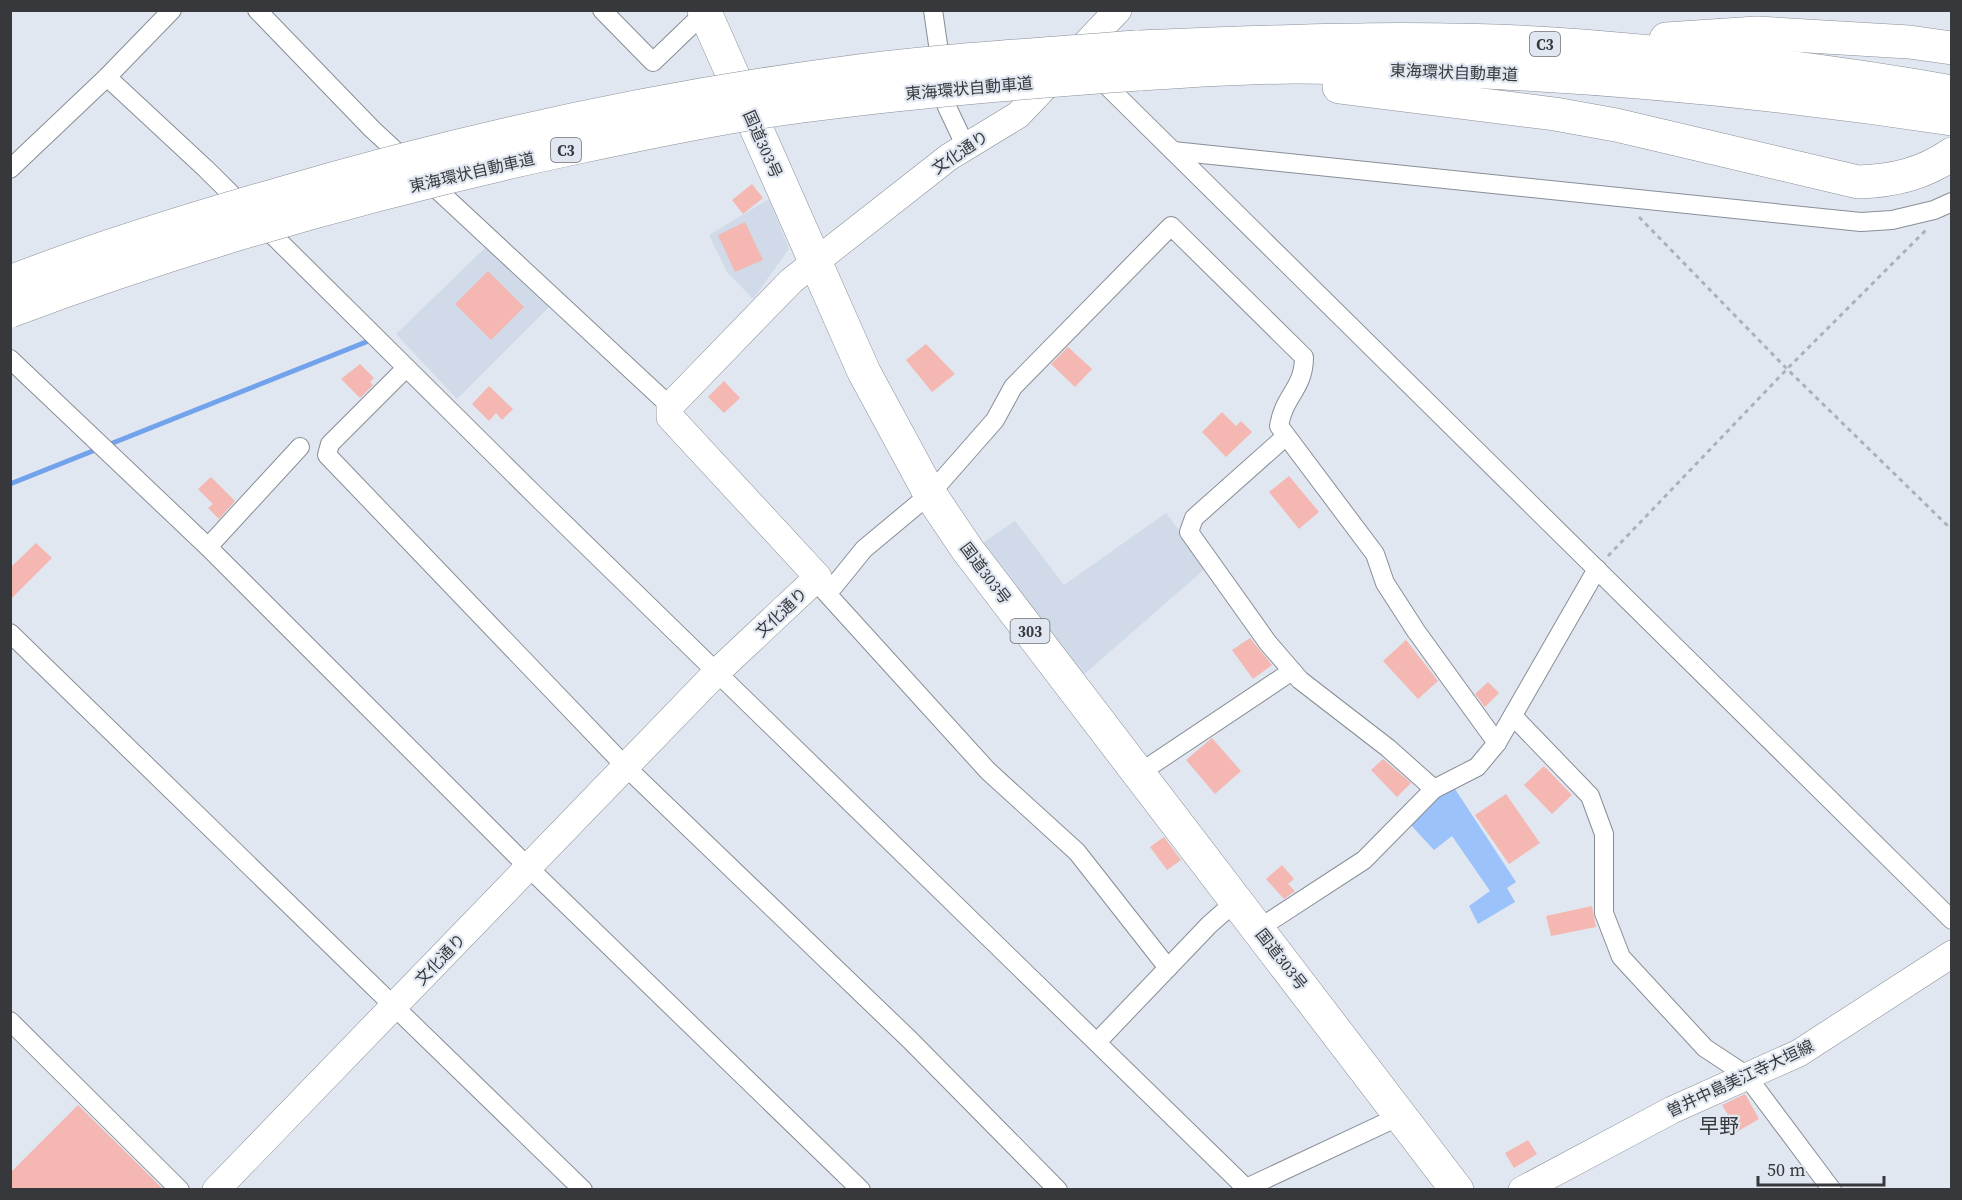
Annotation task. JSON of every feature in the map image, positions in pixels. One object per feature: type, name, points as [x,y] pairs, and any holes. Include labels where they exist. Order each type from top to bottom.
[{"type":"highway","name":"国道303号","points":[[704,11],[864,372],[930,494],[967,549],[1457,1190]]},
{"type":"highway","points":[[1580,46],[1757,33],[1909,42],[1952,48]]},
{"type":"highway","name":"東海環状自動車道","points":[[10,311],[333,206],[479,168],[637,135],[800,106],[971,86],[1137,60],[1301,40],[1448,41],[1580,46],[1874,79],[1952,92]]},
{"type":"highway","name":"東海環状自動車道","points":[[10,282],[208,214],[344,175],[505,133],[669,102],[837,74],[1137,60],[1197,71],[1296,67],[1586,78],[1722,88],[1952,119]]},
{"type":"highway","points":[[1197,71],[1555,114],[1710,145],[1858,182],[1888,181],[1914,174],[1952,154]]},
{"type":"street","points":[[10,169],[108,77],[172,10]]},
{"type":"street","points":[[257,10],[372,129],[670,406]]},
{"type":"street","points":[[602,10],[653,62],[704,11]]},
{"type":"street","points":[[933,10],[947,107],[966,147]]},
{"type":"street","name":"文化通り","points":[[216,1190],[718,671],[818,577],[670,417],[670,406],[791,281],[816,264],[915,183],[966,147],[1018,115],[1118,10]]},
{"type":"street","points":[[1077,55],[1952,920]]},
{"type":"street","points":[[108,77],[206,169],[406,368],[1098,1041],[1246,1189],[1400,1116]]},
{"type":"street","points":[[1173,151],[1861,222],[1892,220],[1934,210],[1952,202]]},
{"type":"street","points":[[1168,968],[1077,852],[988,771],[820,586],[834,586],[864,549],[930,494],[995,420],[1013,387],[1171,226],[1304,357],[1304,375],[1281,410],[1279,426],[1375,554],[1385,583],[1421,639],[1497,743]]},
{"type":"street","points":[[10,359],[208,547],[529,868],[861,1190]]},
{"type":"street","points":[[406,368],[330,444],[327,455],[626,767],[910,1040],[1058,1190]]},
{"type":"street","points":[[1285,437],[1194,519],[1189,532],[1268,643],[1300,680],[1388,748],[1434,789]]},
{"type":"street","points":[[208,547],[300,447]]},
{"type":"street","points":[[1258,929],[1364,860],[1434,789],[1477,767],[1497,743],[1597,568]]},
{"type":"street","points":[[10,633],[583,1190]]},
{"type":"street","points":[[1138,774],[1292,671]]},
{"type":"street","points":[[1513,716],[1590,796],[1604,834],[1604,913],[1621,957],[1705,1048],[1746,1075],[1832,1190]]},
{"type":"street","points":[[1098,1041],[1236,901]]},
{"type":"street","name":"曽井中島美江寺大垣線","points":[[1522,1190],[1672,1110],[1799,1053],[1952,954]]},
{"type":"street","points":[[10,1021],[180,1190]]},
{"type":"path","points":[[1618,196],[1787,369],[1952,530]]},
{"type":"path","points":[[1597,568],[1787,369],[1934,223],[1934,210]]},
{"type":"shaded area","points":[[769,199],[789,249],[753,299],[727,272],[709,235]]},
{"type":"shaded area","points":[[488,245],[552,304],[457,399],[396,334]]},
{"type":"shaded area","points":[[1166,513],[1207,567],[1081,677],[981,544],[1015,521],[1064,585]]},
{"type":"shaded area","points":[[1455,789],[1516,882],[1507,888],[1515,902],[1478,924],[1469,906],[1490,891],[1452,836],[1434,850],[1409,823],[1434,800]]},
{"type":"building","points":[[752,184],[763,198],[743,214],[732,200]]},
{"type":"building","points":[[745,222],[763,260],[735,272],[718,235]]},
{"type":"building","points":[[488,271],[524,307],[491,340],[455,304]]},
{"type":"building","points":[[926,344],[955,374],[932,392],[906,360]]},
{"type":"building","points":[[1068,347],[1092,369],[1075,387],[1051,364]]},
{"type":"building","points":[[360,364],[374,378],[370,382],[373,385],[360,398],[341,379]]},
{"type":"building","points":[[724,381],[740,398],[724,413],[708,397]]},
{"type":"building","points":[[489,386],[513,409],[502,420],[496,413],[489,421],[472,404]]},
{"type":"building","points":[[1222,412],[1236,426],[1241,421],[1252,432],[1226,457],[1202,432]]},
{"type":"building","points":[[1289,476],[1319,512],[1299,529],[1269,492]]},
{"type":"building","points":[[211,477],[235,501],[219,519],[208,508],[213,504],[198,489]]},
{"type":"building","points":[[36,543],[52,558],[10,600],[10,568]]},
{"type":"building","points":[[1250,638],[1272,665],[1253,679],[1232,650]]},
{"type":"building","points":[[1406,640],[1438,681],[1418,699],[1383,661]]},
{"type":"building","points":[[1488,682],[1499,693],[1485,707],[1475,694]]},
{"type":"building","points":[[1212,738],[1241,771],[1215,794],[1186,760]]},
{"type":"building","points":[[1383,759],[1411,783],[1397,797],[1371,770]]},
{"type":"building","points":[[1544,766],[1572,795],[1552,814],[1524,785]]},
{"type":"building","points":[[1506,794],[1540,843],[1509,864],[1475,815]]},
{"type":"building","points":[[1164,837],[1181,860],[1167,870],[1150,847]]},
{"type":"building","points":[[1282,865],[1294,879],[1288,884],[1295,891],[1284,899],[1266,879]]},
{"type":"building","points":[[1592,906],[1596,927],[1551,936],[1546,916]]},
{"type":"building","points":[[1745,1094],[1759,1119],[1733,1134],[1724,1118],[1728,1115],[1722,1105]]},
{"type":"building","points":[[78,1105],[164,1190],[10,1190],[10,1173]]},
{"type":"building","points":[[1528,1140],[1537,1154],[1514,1168],[1505,1153]]},
{"type":"waterway","points":[[10,484],[366,342]]},
{"type":"district","name":"早野","points":[[1719,1126]]}]
